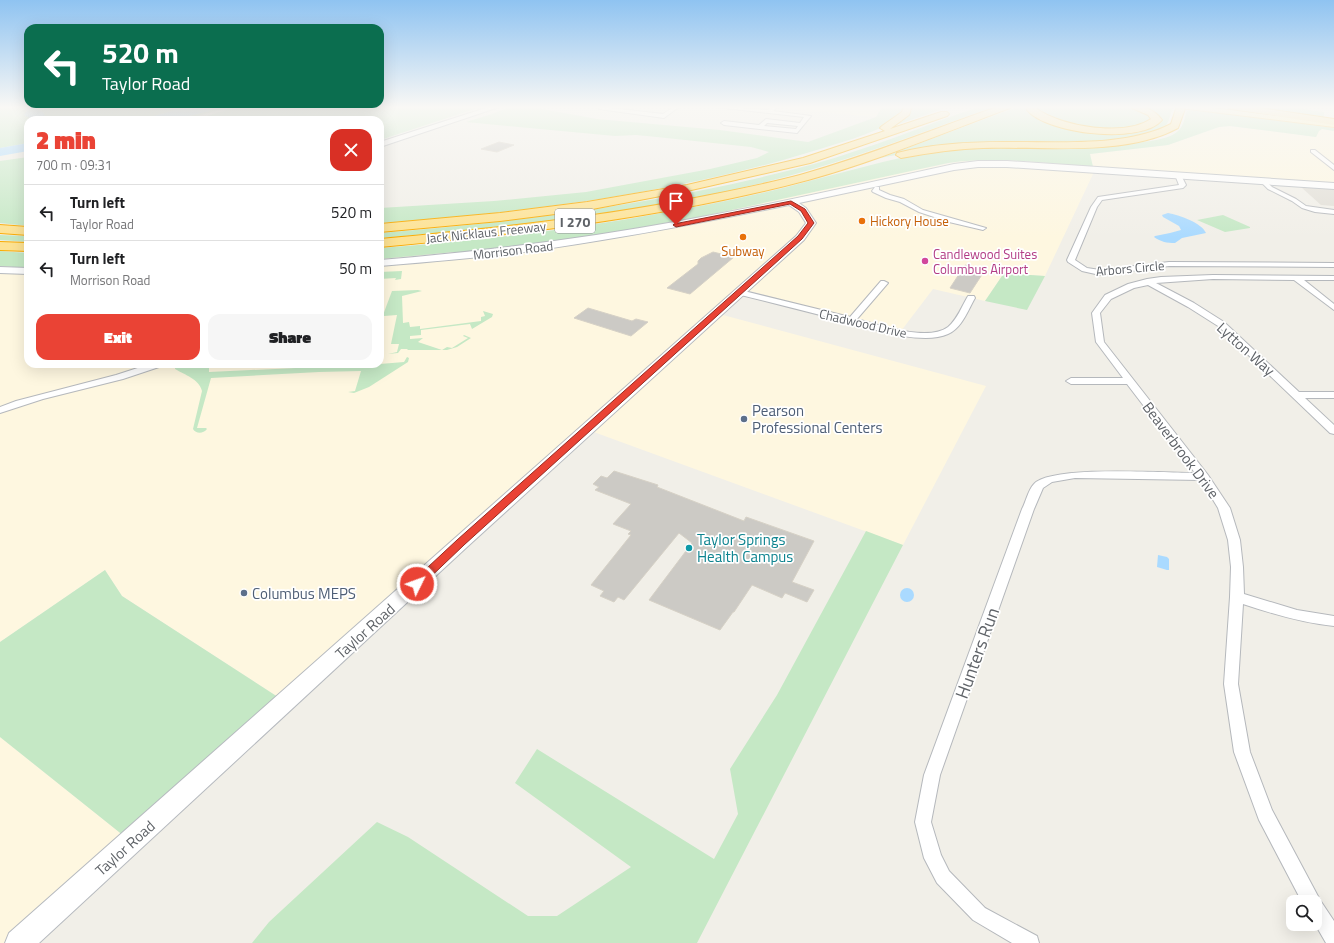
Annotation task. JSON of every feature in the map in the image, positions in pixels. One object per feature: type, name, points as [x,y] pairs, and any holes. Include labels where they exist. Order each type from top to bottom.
[{"type":"highway","points":[[774,168],[823,150]]},
{"type":"highway","name":"Jack Nicklaus Freeway","points":[[384,228],[500,217],[587,206],[687,188],[774,168],[840,150]]},
{"type":"highway","name":"Jack Nicklaus Freeway","points":[[384,242],[532,227],[642,211],[729,194],[804,177],[884,150]]},
{"type":"highway","points":[[804,177],[925,150]]},
{"type":"highway","points":[[0,229],[24,231]]},
{"type":"highway","points":[[0,246],[24,247]]},
{"type":"main road","name":"Morrison Road","points":[[384,264],[483,254],[611,237],[874,186],[954,167],[978,164],[1007,164],[1334,186]]},
{"type":"main road","name":"Taylor Road","points":[[19,943],[428,574],[461,542],[800,238],[811,223],[803,210],[791,202]]},
{"type":"main road","points":[[0,270],[24,271]]},
{"type":"street","points":[[1313,151],[1334,168]]},
{"type":"street","name":"Arbors Circle","points":[[1178,176],[1183,183],[1181,186],[1100,198],[1094,207],[1071,260],[1084,270],[1099,273],[1169,264],[1334,264]]},
{"type":"street","points":[[1264,181],[1270,188],[1294,200],[1304,207],[1334,212]]},
{"type":"street","points":[[874,186],[876,191],[902,200],[921,211],[951,221],[983,228]]},
{"type":"street","name":"Beaverbrook Drive","points":[[1308,895],[1265,814],[1242,752],[1231,684],[1237,597],[1237,567],[1234,540],[1224,508],[1204,477],[1100,342],[1096,314],[1108,297],[1131,286],[1147,281],[1213,277],[1334,278]]},
{"type":"street","points":[[1296,278],[1334,308]]},
{"type":"street","name":"Lytton Way","points":[[1147,281],[1191,305],[1221,324],[1334,431]]},
{"type":"street","points":[[851,321],[884,283]]},
{"type":"street","name":"Chadwood Drive","points":[[740,292],[902,334],[924,336],[943,333],[954,326],[971,298]]},
{"type":"street","points":[[0,410],[52,393],[115,379],[147,368]]},
{"type":"street","points":[[1071,381],[1130,381]]},
{"type":"street","points":[[1296,395],[1334,395]]},
{"type":"street","name":"Hunters Run","points":[[1030,943],[979,914],[943,877],[933,858],[923,822],[932,775],[1028,509],[1038,486],[1048,480],[1075,475],[1204,477]]},
{"type":"street","points":[[1237,597],[1265,607],[1314,620],[1334,621]]},
{"type":"street","points":[[1322,918],[1334,938]]},
{"type":"shaded area","points":[[1125,150],[1334,150],[1334,189],[1094,172],[1045,276],[1004,273],[985,301],[933,289],[901,331],[750,291],[723,315],[986,386],[903,545],[580,427],[281,699],[122,596],[105,570],[0,642],[0,266],[24,268],[24,368],[384,368],[384,259],[454,252],[470,252],[968,160],[1016,161],[1093,166],[1090,154]]},
{"type":"shaded area","points":[[1301,187],[1334,189],[1334,206],[1321,205]]},
{"type":"shaded area","points":[[0,737],[124,836],[5,943],[0,943]]},
{"type":"green space","points":[[762,150],[816,150],[724,175],[610,197],[495,213],[384,223],[384,208],[494,201],[586,192],[710,169],[757,158],[769,152]]},
{"type":"green space","points":[[873,150],[760,184],[653,206],[544,222],[384,238],[384,233],[544,216],[653,199],[761,177],[814,164],[856,151]]},
{"type":"green space","points":[[902,150],[936,150],[916,151],[880,158]]},
{"type":"green space","points":[[942,150],[1125,150],[1090,154],[1093,167],[1002,160],[948,163],[685,220],[564,241],[470,252],[454,252],[384,259],[384,248],[425,245],[559,230],[647,216],[763,193],[928,152]]},
{"type":"green space","points":[[24,158],[24,226],[0,223],[0,161]]},
{"type":"green space","points":[[1223,215],[1250,228],[1225,232],[1197,220]]},
{"type":"green space","points":[[0,235],[24,236],[24,242],[0,240]]},
{"type":"green space","points":[[0,251],[24,253],[24,268],[0,266]]},
{"type":"green space","points":[[402,271],[401,279],[384,279],[384,272]]},
{"type":"green space","points":[[1004,273],[1045,276],[1027,310],[985,301]]},
{"type":"green space","points":[[392,291],[422,291],[402,296],[403,323],[409,322],[410,327],[420,326],[420,329],[481,321],[481,317],[485,316],[483,311],[493,314],[492,317],[472,329],[470,324],[421,330],[421,335],[410,336],[410,339],[423,338],[418,342],[442,350],[401,349],[398,353],[388,354],[397,352],[399,344],[391,344],[397,315],[384,316]]},
{"type":"green space","points":[[464,335],[471,338],[457,347],[447,350],[442,350],[447,347],[452,348],[468,338],[463,336]]},
{"type":"green space","points":[[407,357],[409,358],[408,362],[369,387],[354,393],[348,392],[355,391],[361,371],[211,378],[197,428],[207,429],[200,433],[193,429],[202,391],[195,380],[175,369],[209,368],[209,372],[294,368],[384,368],[384,364],[404,362]]},
{"type":"green space","points":[[866,531],[903,545],[697,943],[252,943],[269,922],[377,822],[408,837],[528,916],[557,916],[631,867],[515,783],[537,749],[714,859],[738,814],[730,769],[777,695]]},
{"type":"green space","points":[[105,570],[122,596],[281,699],[124,836],[0,737],[0,642]]},
{"type":"water","points":[[0,150],[24,150],[24,152],[0,156]]},
{"type":"water","points":[[1168,213],[1195,223],[1204,229],[1206,233],[1182,238],[1175,243],[1159,240],[1154,237],[1181,230],[1179,226],[1163,217],[1162,215]]},
{"type":"water","points":[[1158,555],[1169,559],[1169,570],[1157,567]]},
{"type":"water","points":[[907,588],[912,590],[914,595],[912,600],[907,602],[902,600],[900,595],[902,590]]},
{"type":"building","points":[[486,150],[502,150],[497,152]]},
{"type":"building","points":[[713,252],[734,257],[690,294],[667,288],[698,264],[698,261],[701,258]]},
{"type":"building","points":[[965,265],[985,270],[970,293],[950,288]]},
{"type":"building","points":[[588,308],[632,321],[636,319],[648,322],[631,336],[574,318]]},
{"type":"building","name":"Taylor Springs Health Campus","points":[[614,471],[658,485],[657,487],[744,521],[746,517],[814,541],[792,582],[814,590],[807,602],[785,593],[782,598],[752,585],[720,630],[649,600],[692,543],[679,533],[624,600],[618,597],[614,602],[600,596],[604,591],[591,585],[631,535],[628,534],[631,531],[613,524],[631,504],[595,490],[599,487],[593,484],[601,476],[607,478]]},
{"type":"place","name":"Hickory House","points":[[862,221]]},
{"type":"place","name":"Subway","points":[[743,237]]},
{"type":"place","name":"Candlewood Suites Columbus Airport","points":[[925,261]]},
{"type":"place","name":"Pearson Professional Centers","points":[[744,419]]},
{"type":"place","name":"Taylor Springs Health Campus","points":[[689,548]]},
{"type":"place","name":"Columbus MEPS","points":[[244,593]]},
{"type":"route","points":[[417,584],[461,542],[551,463],[800,238],[811,223],[803,210],[791,202],[676,225]]}]
